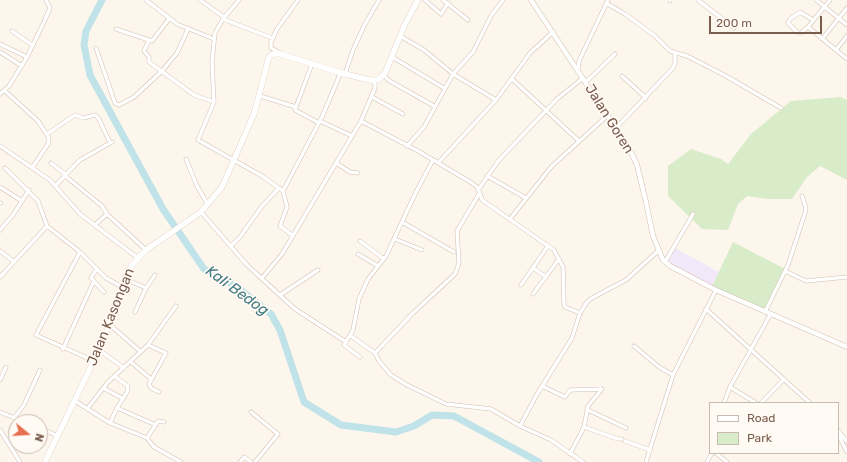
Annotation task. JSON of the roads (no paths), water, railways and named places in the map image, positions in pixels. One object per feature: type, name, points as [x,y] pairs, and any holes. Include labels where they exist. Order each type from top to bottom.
[{"type":"main road","points":[[268,60],[273,54],[284,55],[343,73],[375,80],[383,76],[400,36],[418,0]]},
{"type":"main road","name":"Jalan Kasongan","points":[[45,462],[99,350],[110,324],[125,279],[138,258],[146,250],[201,212],[222,187],[251,122],[260,96],[268,60]]},
{"type":"street","points":[[0,94],[5,91],[22,66],[32,46],[50,8],[46,0]]},
{"type":"street","points":[[146,0],[169,19],[188,30],[214,39]]},
{"type":"street","points":[[200,0],[224,18],[272,38]]},
{"type":"street","points":[[239,0],[224,18],[214,39],[212,61],[214,102],[198,140],[262,176],[283,192],[287,207],[280,226],[293,236]]},
{"type":"street","points":[[268,60],[272,38],[298,0]]},
{"type":"street","points":[[283,192],[343,73],[361,32],[379,0]]},
{"type":"street","points":[[425,0],[441,14],[448,3]]},
{"type":"street","points":[[443,0],[468,20]]},
{"type":"street","points":[[407,146],[422,130],[444,88],[453,74],[473,52],[488,22],[503,0]]},
{"type":"street","name":"Jalan Goren","points":[[531,0],[573,61],[634,158],[658,251],[665,262],[716,290],[767,314],[847,348]]},
{"type":"street","points":[[698,0],[734,28]]},
{"type":"street","points":[[816,0],[847,25]]},
{"type":"street","points":[[813,20],[800,12],[788,21],[789,25],[800,34],[808,27],[830,0]]},
{"type":"street","points":[[578,69],[579,61],[607,2],[658,38],[670,51],[687,56],[726,76],[781,108]]},
{"type":"street","points":[[822,39],[847,8]]},
{"type":"street","points":[[116,29],[149,40],[154,40],[169,19]]},
{"type":"street","points":[[808,27],[847,59]]},
{"type":"street","points":[[96,48],[117,104],[122,104],[134,97],[162,71],[177,53],[188,30]]},
{"type":"street","points":[[12,31],[32,46]]},
{"type":"street","points":[[438,163],[496,100],[530,53],[553,32]]},
{"type":"street","points":[[400,36],[424,50],[453,74],[496,100]]},
{"type":"street","points":[[836,50],[847,36]]},
{"type":"street","points":[[149,40],[144,53],[149,57],[149,62],[194,95],[214,102]]},
{"type":"street","points":[[0,44],[26,57]]},
{"type":"street","points":[[270,45],[271,48],[284,55]]},
{"type":"street","points":[[0,52],[22,66]]},
{"type":"street","points":[[616,128],[673,68],[675,63],[675,52]]},
{"type":"street","points":[[375,353],[413,313],[455,274],[459,263],[456,235],[487,176],[499,160],[548,110],[614,54]]},
{"type":"street","points":[[392,57],[444,88]]},
{"type":"street","points":[[573,61],[579,61]]},
{"type":"street","points":[[312,64],[295,110],[352,136]]},
{"type":"street","points":[[374,91],[383,76],[434,106]]},
{"type":"street","points":[[622,76],[646,98]]},
{"type":"street","points":[[512,78],[580,141]]},
{"type":"street","points":[[262,278],[282,254],[361,121],[376,86],[370,80]]},
{"type":"street","points":[[5,91],[38,121],[47,134],[49,142],[32,168]]},
{"type":"street","points":[[260,96],[296,107]]},
{"type":"street","points":[[372,97],[403,114]]},
{"type":"street","points":[[47,134],[75,115],[83,118],[95,115],[99,119],[111,142],[80,160],[56,185]]},
{"type":"street","points":[[510,219],[551,167],[608,115]]},
{"type":"street","points":[[361,121],[472,183],[486,203],[554,250],[564,271],[562,289],[565,307],[580,313]]},
{"type":"street","points":[[0,146],[56,185],[72,207],[138,258]]},
{"type":"street","points":[[186,159],[197,186],[208,205]]},
{"type":"street","points":[[360,357],[344,345],[351,336],[363,289],[384,259],[395,239],[416,192],[433,160]]},
{"type":"street","points":[[51,163],[102,206],[107,214],[146,250]]},
{"type":"street","points":[[336,163],[350,172],[358,174]]},
{"type":"street","points":[[5,168],[29,190],[41,206],[47,226],[80,252],[106,278],[122,287]]},
{"type":"street","points":[[487,176],[526,198]]},
{"type":"street","points":[[0,187],[22,201]]},
{"type":"street","points":[[231,246],[240,237],[262,206],[279,188]]},
{"type":"street","points":[[0,230],[29,190]]},
{"type":"street","points":[[724,402],[730,387],[751,350],[785,272],[805,214],[806,208],[802,196]]},
{"type":"street","points":[[201,212],[231,246],[280,296],[310,320],[346,342]]},
{"type":"street","points":[[95,225],[107,214]]},
{"type":"street","points":[[665,262],[693,214]]},
{"type":"street","points":[[402,222],[454,252]]},
{"type":"street","points":[[0,277],[13,261],[47,226]]},
{"type":"street","points":[[395,239],[422,250]]},
{"type":"street","points":[[360,241],[384,259]]},
{"type":"street","points":[[521,285],[548,246]]},
{"type":"street","points":[[0,251],[13,261]]},
{"type":"street","points":[[520,426],[542,386],[572,338],[580,313],[592,298],[626,280],[658,251]]},
{"type":"street","points":[[80,252],[36,336],[63,349],[94,361]]},
{"type":"street","points":[[358,254],[378,266]]},
{"type":"street","points":[[534,294],[559,259]]},
{"type":"street","points":[[533,268],[546,277]]},
{"type":"street","points":[[97,269],[91,276],[94,283],[104,292]]},
{"type":"street","points":[[280,296],[318,270]]},
{"type":"street","points":[[785,272],[806,281],[847,277]]},
{"type":"street","points":[[135,312],[146,288],[155,275]]},
{"type":"street","points":[[125,279],[146,288]]},
{"type":"street","points":[[63,349],[94,283]]},
{"type":"street","points":[[646,462],[673,375],[716,290]]},
{"type":"street","points":[[87,409],[114,376],[142,352],[176,306]]},
{"type":"street","points":[[706,309],[809,402]]},
{"type":"street","points":[[110,324],[142,352]]},
{"type":"street","points":[[351,336],[375,353],[379,361],[391,375],[429,397],[446,404],[491,409],[520,426],[551,440],[583,462]]},
{"type":"street","points":[[148,345],[165,351],[167,354],[151,379],[150,388],[158,392]]},
{"type":"street","points":[[634,346],[659,367],[673,375]]},
{"type":"street","points":[[99,350],[124,368]]},
{"type":"street","points":[[131,362],[151,379]]},
{"type":"street","points":[[0,378],[6,367]]},
{"type":"street","points":[[17,414],[24,405],[40,370]]},
{"type":"street","points":[[110,423],[122,398],[127,392],[128,386],[114,376]]},
{"type":"street","points":[[762,402],[784,379]]},
{"type":"street","points":[[542,386],[565,397],[570,390],[602,389],[588,406],[584,427],[570,454]]},
{"type":"street","points":[[730,387],[754,402]]},
{"type":"street","points":[[103,388],[122,398]]},
{"type":"street","points":[[75,401],[110,423],[147,438],[154,447],[180,462]]},
{"type":"street","points":[[117,408],[156,425]]},
{"type":"street","points":[[588,410],[626,428]]},
{"type":"street","points":[[251,412],[278,434],[255,462]]},
{"type":"street","points":[[147,438],[158,421],[164,422]]},
{"type":"street","points":[[584,427],[650,450]]},
{"type":"street","points":[[0,430],[20,462]]},
{"type":"street","points":[[839,431],[847,442]]},
{"type":"street","points":[[48,432],[58,436]]},
{"type":"street","points":[[839,436],[847,452]]},
{"type":"street","points":[[717,454],[727,462]]},
{"type":"street","points":[[240,462],[244,457],[251,462]]},
{"type":"waterway","name":"Kali Bedog","points":[[102,0],[86,31],[84,45],[90,75],[163,209],[204,269],[237,287],[271,314],[280,330],[304,402],[341,425],[396,432],[414,426],[432,415],[454,416],[539,462]]}]
